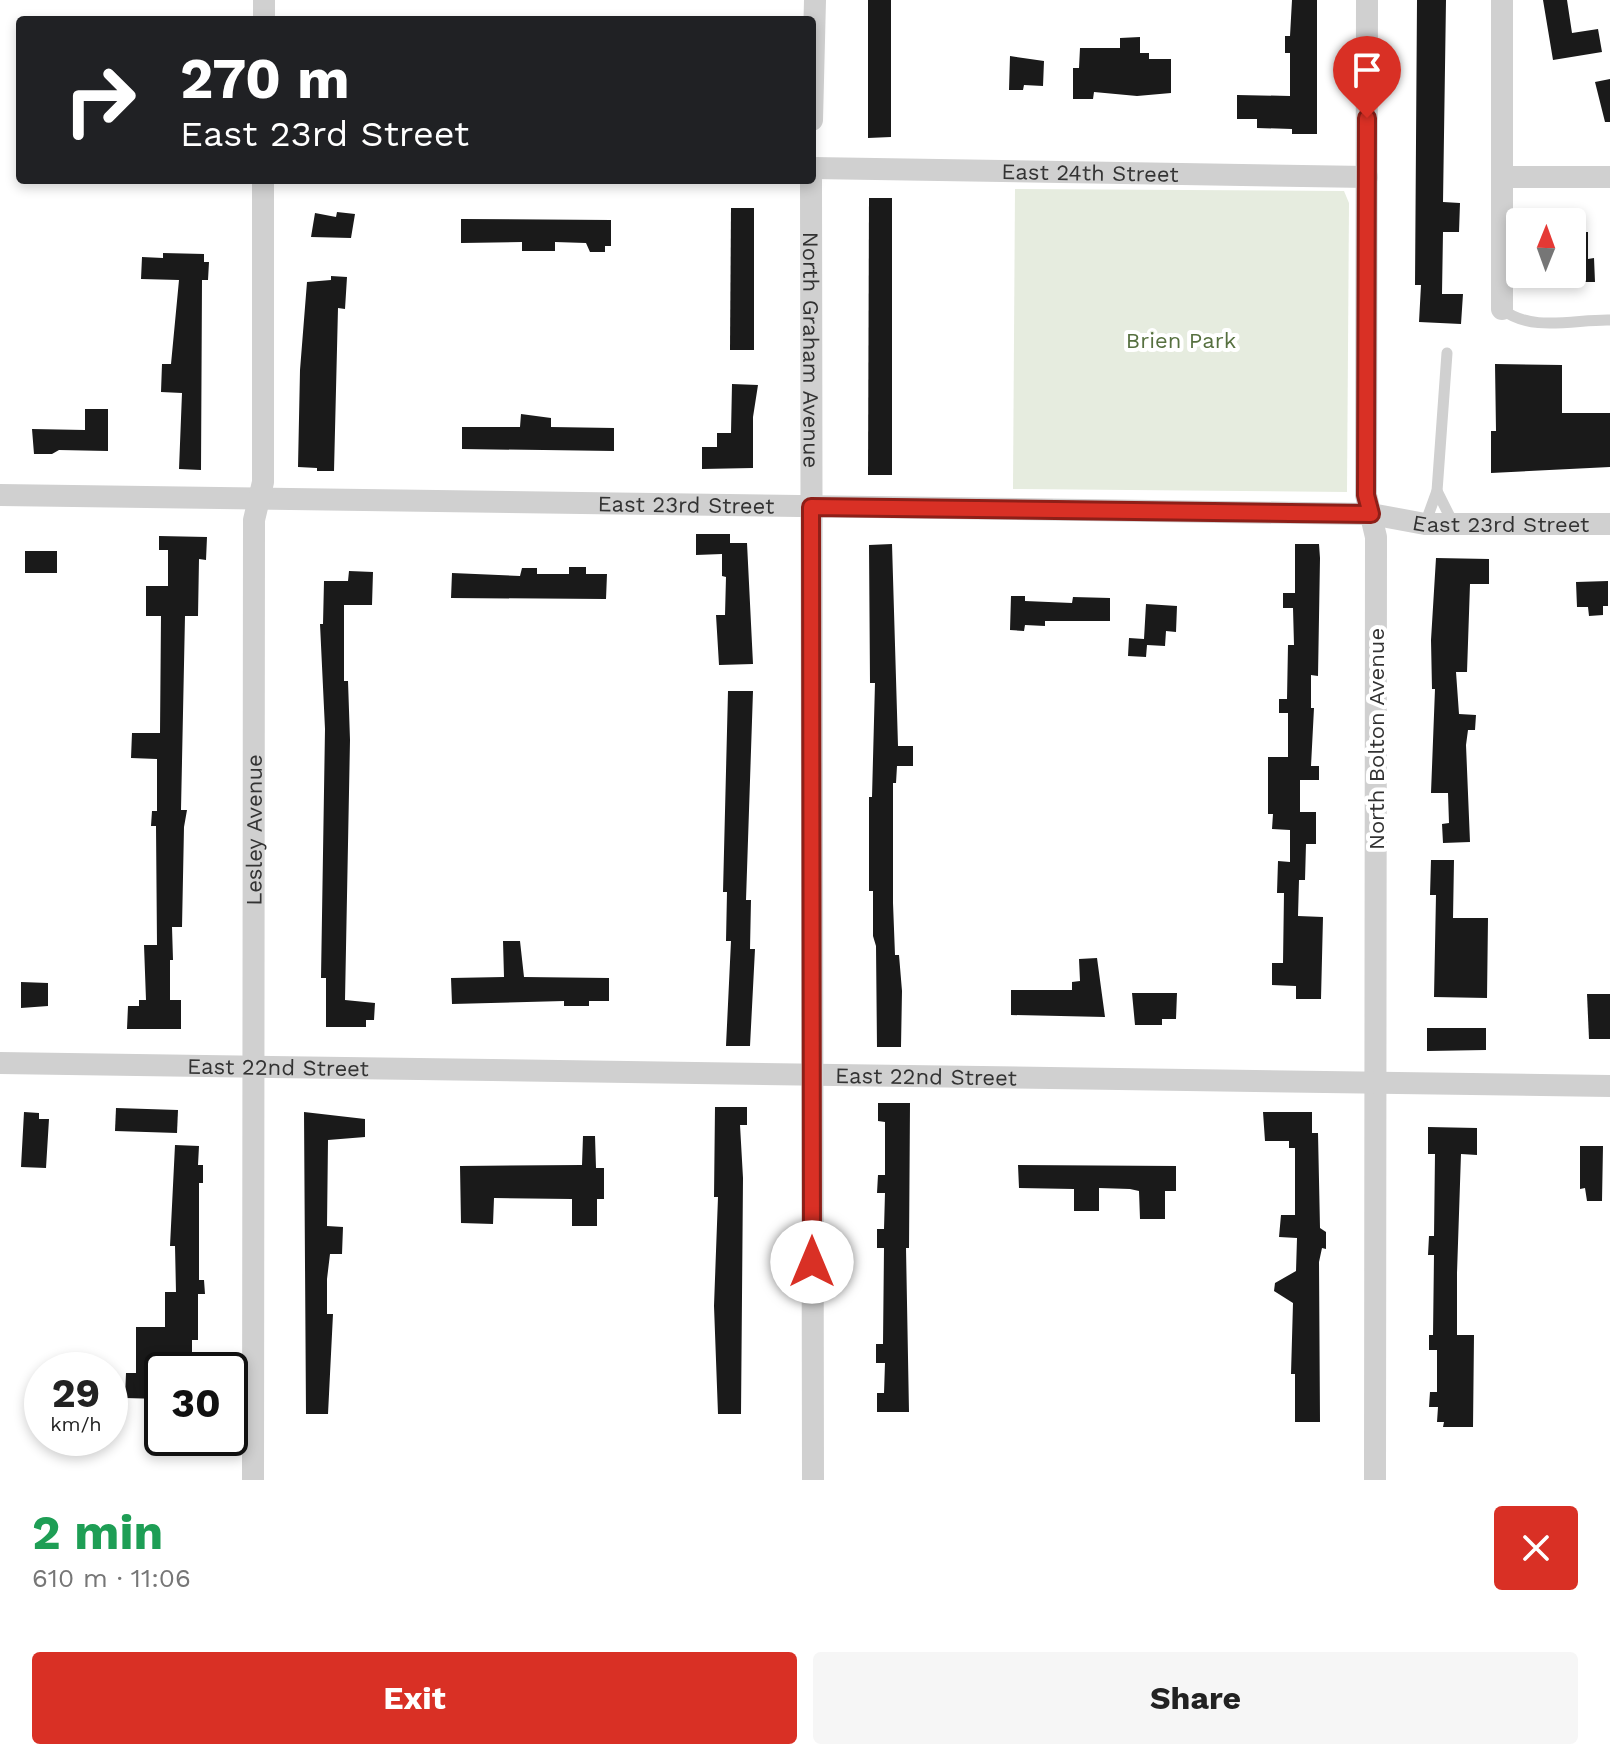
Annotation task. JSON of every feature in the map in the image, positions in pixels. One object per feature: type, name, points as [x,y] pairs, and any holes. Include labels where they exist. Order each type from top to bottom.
[{"type":"street","name":"North Bolton Avenue","points":[[1367,0],[1366,495],[1376,537],[1375,1480]]},
{"type":"street","points":[[1502,0],[1502,309]]},
{"type":"street","name":"East 24th Street","points":[[816,168],[1367,177]]},
{"type":"street","points":[[1502,177],[1610,177]]},
{"type":"street","name":"Lesley Avenue","points":[[253,1480],[254,536],[263,482],[263,184]]},
{"type":"street","name":"North Graham Avenue","points":[[811,184],[813,1480]]},
{"type":"street","name":"East 23rd Street","points":[[0,495],[1371,514],[1425,524],[1610,524]]},
{"type":"street","name":"East 22nd Street","points":[[0,1063],[1610,1086]]},
{"type":"lane","points":[[1502,309],[1528,321],[1544,323],[1610,320]]},
{"type":"lane","points":[[1425,524],[1437,491],[1447,353]]},
{"type":"lane","points":[[1437,491],[1454,525]]},
{"type":"green space","name":"Brien Park","points":[[1015,189],[1344,191],[1349,203],[1347,492],[1013,489]]},
{"type":"building","points":[[868,0],[891,0],[891,137],[868,138]]},
{"type":"building","points":[[1292,0],[1317,0],[1317,134],[1292,134],[1292,129],[1257,128],[1257,119],[1237,119],[1237,95],[1290,96],[1290,53],[1285,53],[1285,36],[1290,36]]},
{"type":"building","points":[[1417,0],[1446,0],[1443,202],[1460,203],[1459,232],[1443,232],[1442,294],[1463,294],[1461,324],[1419,322],[1421,285],[1415,285]]},
{"type":"building","points":[[1543,0],[1567,0],[1572,33],[1598,29],[1602,52],[1553,60]]},
{"type":"building","points":[[1140,37],[1140,53],[1149,53],[1149,59],[1171,59],[1171,93],[1137,96],[1094,92],[1093,99],[1073,99],[1073,68],[1079,68],[1080,48],[1120,48],[1120,38]]},
{"type":"building","points":[[1010,56],[1044,61],[1043,86],[1024,85],[1023,90],[1009,90]]},
{"type":"building","points":[[1610,79],[1610,122],[1605,122],[1595,82]]},
{"type":"building","points":[[869,198],[892,198],[892,475],[868,475]]},
{"type":"building","points":[[731,208],[754,208],[754,350],[730,350]]},
{"type":"building","points":[[337,212],[355,214],[351,238],[311,237],[315,213],[336,217]]},
{"type":"building","points":[[461,219],[611,220],[611,246],[605,246],[605,252],[590,252],[586,243],[555,242],[555,251],[522,251],[522,242],[461,243]]},
{"type":"building","points":[[1586,232],[1588,259],[1594,258],[1595,282],[1586,282]]},
{"type":"building","points":[[163,253],[204,254],[204,262],[209,262],[208,280],[202,280],[201,470],[179,469],[182,393],[161,392],[162,364],[171,364],[179,280],[141,279],[142,257],[163,258]]},
{"type":"building","points":[[331,276],[347,277],[345,309],[338,308],[334,471],[317,471],[317,468],[298,467],[300,370],[307,282],[331,280]]},
{"type":"building","points":[[1495,364],[1562,365],[1562,413],[1610,413],[1610,467],[1491,473],[1491,431],[1496,431]]},
{"type":"building","points":[[732,384],[758,385],[753,417],[753,468],[702,469],[702,447],[717,447],[717,433],[731,433]]},
{"type":"building","points":[[85,409],[108,409],[108,451],[59,450],[52,454],[34,454],[32,429],[85,430]]},
{"type":"building","points":[[521,414],[551,418],[551,427],[614,428],[614,451],[462,449],[462,427],[520,427]]},
{"type":"building","points":[[696,534],[730,534],[730,543],[747,543],[753,664],[719,665],[716,615],[725,615],[726,577],[722,576],[722,554],[696,555]]},
{"type":"building","points":[[159,536],[207,537],[206,560],[199,559],[198,616],[185,616],[181,810],[187,810],[182,927],[172,927],[173,960],[170,960],[170,1000],[181,1000],[181,1029],[127,1029],[128,1006],[139,1006],[139,1000],[146,1000],[144,945],[157,945],[156,826],[151,826],[152,811],[157,811],[157,759],[131,758],[132,733],[160,733],[161,616],[146,616],[146,586],[168,586],[168,550],[159,550]]},
{"type":"building","points":[[892,544],[898,746],[913,746],[913,766],[897,766],[896,783],[893,783],[893,903],[895,955],[899,955],[902,991],[901,1047],[877,1047],[876,946],[873,936],[873,891],[869,891],[869,797],[872,797],[875,683],[870,683],[869,545]]},
{"type":"building","points":[[1295,544],[1319,544],[1320,558],[1318,676],[1311,675],[1311,708],[1314,708],[1311,766],[1319,766],[1319,780],[1300,780],[1300,812],[1316,812],[1316,844],[1306,844],[1305,880],[1299,880],[1298,916],[1323,917],[1321,999],[1296,999],[1296,986],[1272,985],[1272,963],[1283,963],[1284,893],[1277,893],[1278,861],[1290,862],[1290,830],[1272,829],[1273,814],[1268,814],[1268,757],[1288,757],[1288,713],[1279,713],[1279,699],[1287,699],[1288,645],[1294,645],[1293,608],[1283,608],[1283,593],[1295,593]]},
{"type":"building","points":[[25,551],[57,551],[57,573],[25,573]]},
{"type":"building","points":[[1436,558],[1489,559],[1489,584],[1470,584],[1467,672],[1456,672],[1459,714],[1476,715],[1475,730],[1468,730],[1466,745],[1470,842],[1443,843],[1442,824],[1449,823],[1448,793],[1431,793],[1435,689],[1432,689],[1431,640]]},
{"type":"building","points":[[569,567],[586,567],[586,574],[607,574],[606,599],[451,598],[452,573],[520,576],[522,568],[537,568],[537,574],[569,574]]},
{"type":"building","points":[[349,571],[373,572],[372,605],[344,605],[344,681],[348,681],[350,740],[345,1000],[375,1003],[374,1020],[366,1020],[366,1027],[326,1027],[326,978],[321,978],[325,729],[320,624],[323,624],[324,581],[348,581]]},
{"type":"building","points":[[1608,581],[1608,606],[1603,606],[1603,615],[1589,616],[1588,607],[1577,607],[1576,582]]},
{"type":"building","points":[[1011,596],[1025,596],[1025,601],[1072,603],[1073,597],[1110,598],[1110,621],[1045,621],[1045,626],[1025,625],[1024,631],[1010,630]]},
{"type":"building","points":[[1146,604],[1177,606],[1176,632],[1166,631],[1165,646],[1147,645],[1146,657],[1128,656],[1129,638],[1144,639]]},
{"type":"building","points":[[728,691],[753,691],[746,900],[751,900],[750,949],[755,949],[750,1046],[726,1046],[731,941],[726,941],[727,892],[723,892]]},
{"type":"building","points":[[1431,860],[1454,860],[1453,918],[1488,918],[1487,998],[1434,997],[1436,895],[1430,895]]},
{"type":"building","points":[[503,941],[520,941],[524,977],[609,978],[609,1001],[589,1001],[589,1006],[564,1006],[564,1001],[452,1004],[451,978],[504,977]]},
{"type":"building","points":[[1097,958],[1105,1017],[1011,1015],[1011,990],[1072,990],[1072,982],[1080,981],[1079,959]]},
{"type":"building","points":[[21,982],[48,983],[48,1006],[21,1008]]},
{"type":"building","points":[[1132,993],[1177,993],[1176,1019],[1162,1019],[1162,1025],[1135,1025]]},
{"type":"building","points":[[1587,994],[1610,994],[1610,1039],[1589,1039]]},
{"type":"building","points":[[1427,1028],[1486,1028],[1486,1050],[1427,1051]]},
{"type":"building","points":[[878,1103],[910,1103],[909,1248],[906,1248],[909,1412],[877,1412],[877,1393],[884,1393],[885,1363],[876,1363],[876,1344],[883,1344],[884,1248],[877,1248],[877,1229],[884,1229],[885,1193],[877,1193],[878,1175],[885,1175],[885,1122],[878,1121]]},
{"type":"building","points":[[715,1107],[747,1107],[747,1125],[740,1125],[743,1178],[741,1414],[718,1414],[714,1306],[718,1197],[714,1197]]},
{"type":"building","points":[[116,1108],[178,1110],[177,1133],[115,1131]]},
{"type":"building","points":[[24,1112],[39,1113],[39,1119],[49,1119],[46,1168],[21,1167]]},
{"type":"building","points":[[304,1112],[365,1119],[365,1137],[328,1140],[327,1226],[343,1227],[342,1254],[330,1254],[327,1279],[327,1314],[333,1314],[328,1414],[306,1414]]},
{"type":"building","points":[[1263,1112],[1312,1112],[1312,1133],[1318,1133],[1320,1228],[1326,1232],[1326,1249],[1322,1248],[1319,1262],[1320,1422],[1295,1422],[1295,1374],[1291,1374],[1293,1303],[1274,1291],[1275,1283],[1296,1271],[1297,1238],[1279,1237],[1281,1215],[1295,1215],[1295,1148],[1289,1148],[1289,1141],[1265,1141]]},
{"type":"building","points":[[1428,1127],[1477,1128],[1477,1155],[1461,1154],[1457,1273],[1457,1335],[1474,1335],[1473,1427],[1443,1427],[1444,1422],[1437,1422],[1438,1407],[1429,1407],[1430,1392],[1437,1392],[1437,1350],[1429,1350],[1429,1335],[1433,1335],[1434,1255],[1428,1255],[1429,1236],[1434,1236],[1435,1154],[1428,1154]]},
{"type":"building","points":[[583,1136],[595,1136],[596,1168],[604,1168],[604,1199],[597,1199],[597,1226],[572,1226],[572,1199],[494,1198],[493,1224],[461,1223],[460,1166],[582,1165]]},
{"type":"building","points":[[175,1145],[199,1146],[198,1165],[203,1165],[203,1183],[199,1183],[199,1280],[204,1280],[205,1294],[198,1294],[198,1340],[192,1340],[192,1352],[144,1352],[144,1399],[128,1398],[128,1373],[136,1373],[136,1327],[165,1327],[165,1292],[176,1292],[175,1246],[170,1246]]},
{"type":"building","points":[[1580,1146],[1603,1146],[1602,1201],[1587,1201],[1585,1188],[1580,1189]]},
{"type":"building","points":[[1018,1165],[1176,1166],[1176,1191],[1165,1191],[1165,1219],[1140,1219],[1139,1191],[1130,1189],[1099,1188],[1099,1211],[1074,1211],[1074,1189],[1019,1188]]},
{"type":"route","points":[[812,1262],[811,507],[1371,514],[1366,500],[1367,118]]}]
